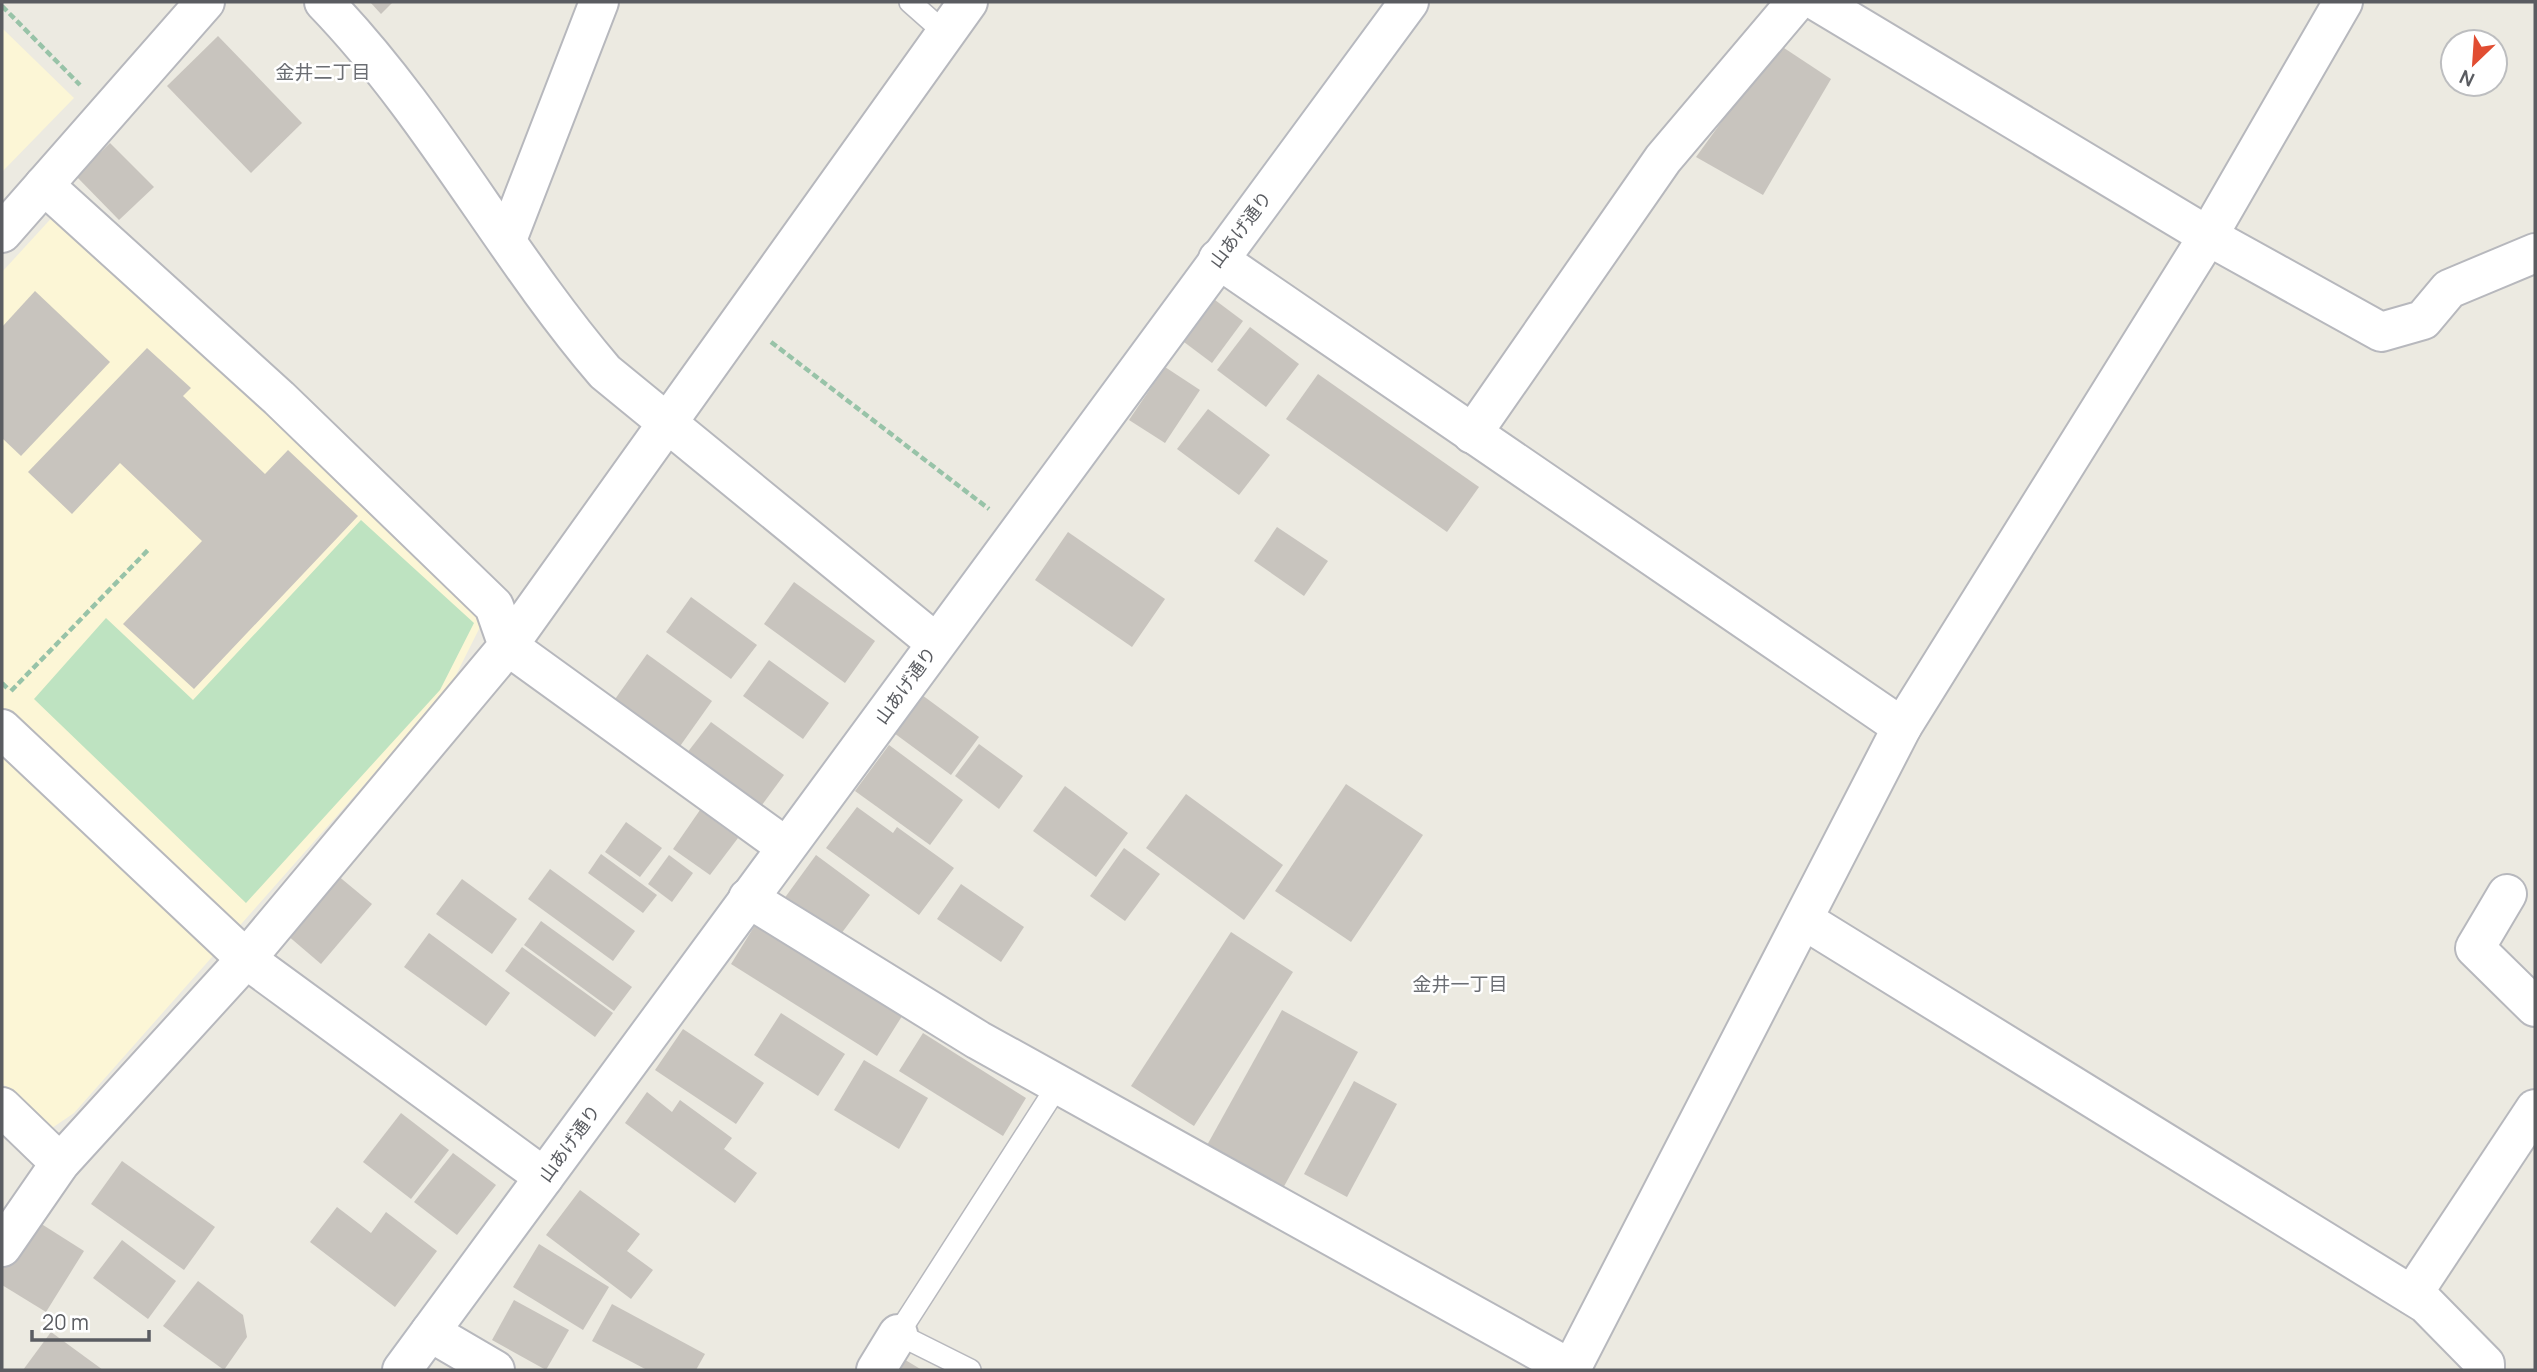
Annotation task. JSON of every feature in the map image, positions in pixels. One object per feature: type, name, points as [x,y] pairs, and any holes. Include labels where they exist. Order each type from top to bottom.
[{"type":"street","points":[[2,233],[205,2]]},
{"type":"street","points":[[324,2],[416,108],[565,326],[604,372],[936,643]]},
{"type":"street","points":[[507,240],[599,2]]},
{"type":"street","points":[[2,1247],[60,1163],[246,959],[508,646],[665,422],[968,2]]},
{"type":"street","name":"山あげ通り","points":[[402,1370],[1409,2]]},
{"type":"street","points":[[1472,434],[1663,159],[1796,2]]},
{"type":"street","points":[[1818,2],[2208,236],[2381,332],[2423,320],[2449,289],[2535,253]]},
{"type":"street","points":[[748,898],[978,1040],[1572,1370],[1902,727],[2208,236],[2343,2]]},
{"type":"street","points":[[44,185],[279,398],[494,606],[508,646],[786,847]]},
{"type":"street","points":[[1218,259],[1902,727]]},
{"type":"street","points":[[2,729],[246,959],[544,1177]]},
{"type":"street","points":[[2507,894],[2475,948],[2535,1007]]},
{"type":"street","points":[[1804,920],[2426,1304],[2485,1364],[2485,1370]]},
{"type":"street","points":[[2,1107],[60,1163]]},
{"type":"street","points":[[2412,1295],[2535,1109]]},
{"type":"street","points":[[430,1332],[495,1370]]},
{"type":"street","points":[[876,1370],[898,1334]]},
{"type":"lane","points":[[910,2],[945,33]]},
{"type":"lane","points":[[970,1370],[898,1334],[1059,1085]]},
{"type":"path","points":[[2,6],[108,113]]},
{"type":"path","points":[[740,318],[991,510]]},
{"type":"path","points":[[10,691],[149,549]]},
{"type":"shaded area","points":[[2,28],[74,98],[2,172]]},
{"type":"shaded area","points":[[57,212],[484,619],[449,689],[74,1113],[52,1128],[2,1083],[2,272]]},
{"type":"green space","points":[[361,520],[474,623],[440,690],[246,903],[34,699],[106,618],[193,700]]},
{"type":"building","points":[[370,2],[393,2],[381,14]]},
{"type":"building","points":[[218,36],[302,123],[251,173],[167,86]]},
{"type":"building","points":[[1778,44],[1831,79],[1763,195],[1696,157]]},
{"type":"building","points":[[110,143],[154,187],[119,220],[76,176]]},
{"type":"building","points":[[35,291],[110,362],[21,456],[2,438],[2,327]]},
{"type":"building","points":[[1215,300],[1243,321],[1212,363],[1184,342]]},
{"type":"building","points":[[1250,327],[1299,364],[1266,407],[1217,370]]},
{"type":"building","points":[[147,348],[191,388],[183,396],[265,474],[288,450],[358,516],[194,689],[123,624],[202,541],[120,463],[72,514],[28,472]]},
{"type":"building","points":[[1165,367],[1200,390],[1165,443],[1129,420]]},
{"type":"building","points":[[1318,374],[1479,487],[1447,532],[1286,419]]},
{"type":"building","points":[[1208,409],[1270,455],[1239,495],[1177,449]]},
{"type":"building","points":[[1277,527],[1328,561],[1304,596],[1254,561]]},
{"type":"building","points":[[1068,532],[1165,599],[1132,647],[1035,580]]},
{"type":"building","points":[[794,582],[875,641],[845,683],[764,624]]},
{"type":"building","points":[[691,597],[757,645],[731,679],[666,632]]},
{"type":"building","points":[[647,654],[712,701],[678,749],[613,702]]},
{"type":"building","points":[[769,660],[829,703],[803,739],[743,696]]},
{"type":"building","points":[[922,695],[979,737],[951,775],[894,733]]},
{"type":"building","points":[[711,722],[784,775],[754,816],[680,762]]},
{"type":"building","points":[[979,744],[1023,776],[999,809],[955,776]]},
{"type":"building","points":[[889,745],[963,800],[930,845],[855,791]]},
{"type":"building","points":[[1346,784],[1423,835],[1351,942],[1275,891]]},
{"type":"building","points":[[1065,786],[1128,833],[1096,877],[1033,831]]},
{"type":"building","points":[[1186,794],[1283,865],[1244,920],[1146,848]]},
{"type":"building","points":[[857,807],[893,833],[897,827],[954,868],[919,915],[826,848]]},
{"type":"building","points":[[700,810],[738,838],[710,875],[673,849]]},
{"type":"building","points":[[626,822],[662,848],[640,877],[605,852]]},
{"type":"building","points":[[1124,848],[1160,874],[1125,921],[1090,896]]},
{"type":"building","points":[[601,854],[657,895],[643,913],[588,873]]},
{"type":"building","points":[[669,855],[693,873],[672,902],[648,884]]},
{"type":"building","points":[[816,855],[870,895],[835,942],[781,903]]},
{"type":"building","points":[[550,869],[635,931],[613,961],[528,899]]},
{"type":"building","points":[[331,870],[372,904],[321,964],[280,929]]},
{"type":"building","points":[[462,879],[517,919],[492,954],[436,914]]},
{"type":"building","points":[[961,884],[1024,927],[1001,962],[937,919]]},
{"type":"building","points":[[541,921],[632,987],[614,1011],[524,945]]},
{"type":"building","points":[[757,922],[904,1013],[877,1056],[731,964]]},
{"type":"building","points":[[1231,932],[1293,972],[1194,1126],[1131,1086]]},
{"type":"building","points":[[429,933],[510,993],[486,1026],[404,967]]},
{"type":"building","points":[[522,947],[613,1013],[595,1037],[505,971]]},
{"type":"building","points":[[1282,1010],[1358,1052],[1282,1190],[1206,1147]]},
{"type":"building","points":[[781,1013],[845,1054],[818,1096],[754,1055]]},
{"type":"building","points":[[683,1029],[764,1083],[736,1124],[655,1070]]},
{"type":"building","points":[[923,1033],[1026,1098],[1003,1136],[899,1071]]},
{"type":"building","points":[[864,1060],[928,1098],[899,1149],[834,1110]]},
{"type":"building","points":[[1354,1081],[1397,1104],[1347,1197],[1304,1174]]},
{"type":"building","points":[[647,1092],[672,1112],[680,1100],[732,1138],[724,1149],[757,1173],[735,1203],[625,1123]]},
{"type":"building","points":[[401,1113],[449,1150],[411,1199],[363,1162]]},
{"type":"building","points":[[453,1153],[496,1185],[457,1235],[414,1202]]},
{"type":"building","points":[[122,1161],[215,1227],[184,1270],[91,1204]]},
{"type":"building","points":[[580,1190],[640,1234],[627,1251],[653,1270],[631,1299],[546,1235]]},
{"type":"building","points":[[337,1207],[371,1233],[386,1212],[437,1251],[395,1307],[310,1242]]},
{"type":"building","points":[[32,1218],[84,1251],[46,1312],[2,1285],[2,1266]]},
{"type":"building","points":[[122,1240],[176,1281],[148,1319],[93,1278]]},
{"type":"building","points":[[539,1244],[609,1287],[583,1330],[513,1287]]},
{"type":"building","points":[[198,1281],[243,1315],[247,1337],[224,1370],[163,1326]]},
{"type":"building","points":[[514,1300],[569,1330],[546,1370],[492,1340]]},
{"type":"building","points":[[612,1304],[705,1354],[696,1370],[647,1370],[592,1341]]},
{"type":"building","points":[[51,1332],[103,1370],[23,1370]]},
{"type":"building","points":[[902,1358],[922,1370],[894,1370]]},
{"type":"district","name":"金井二丁目","points":[[323,72]]},
{"type":"district","name":"金井一丁目","points":[[1460,984]]}]
